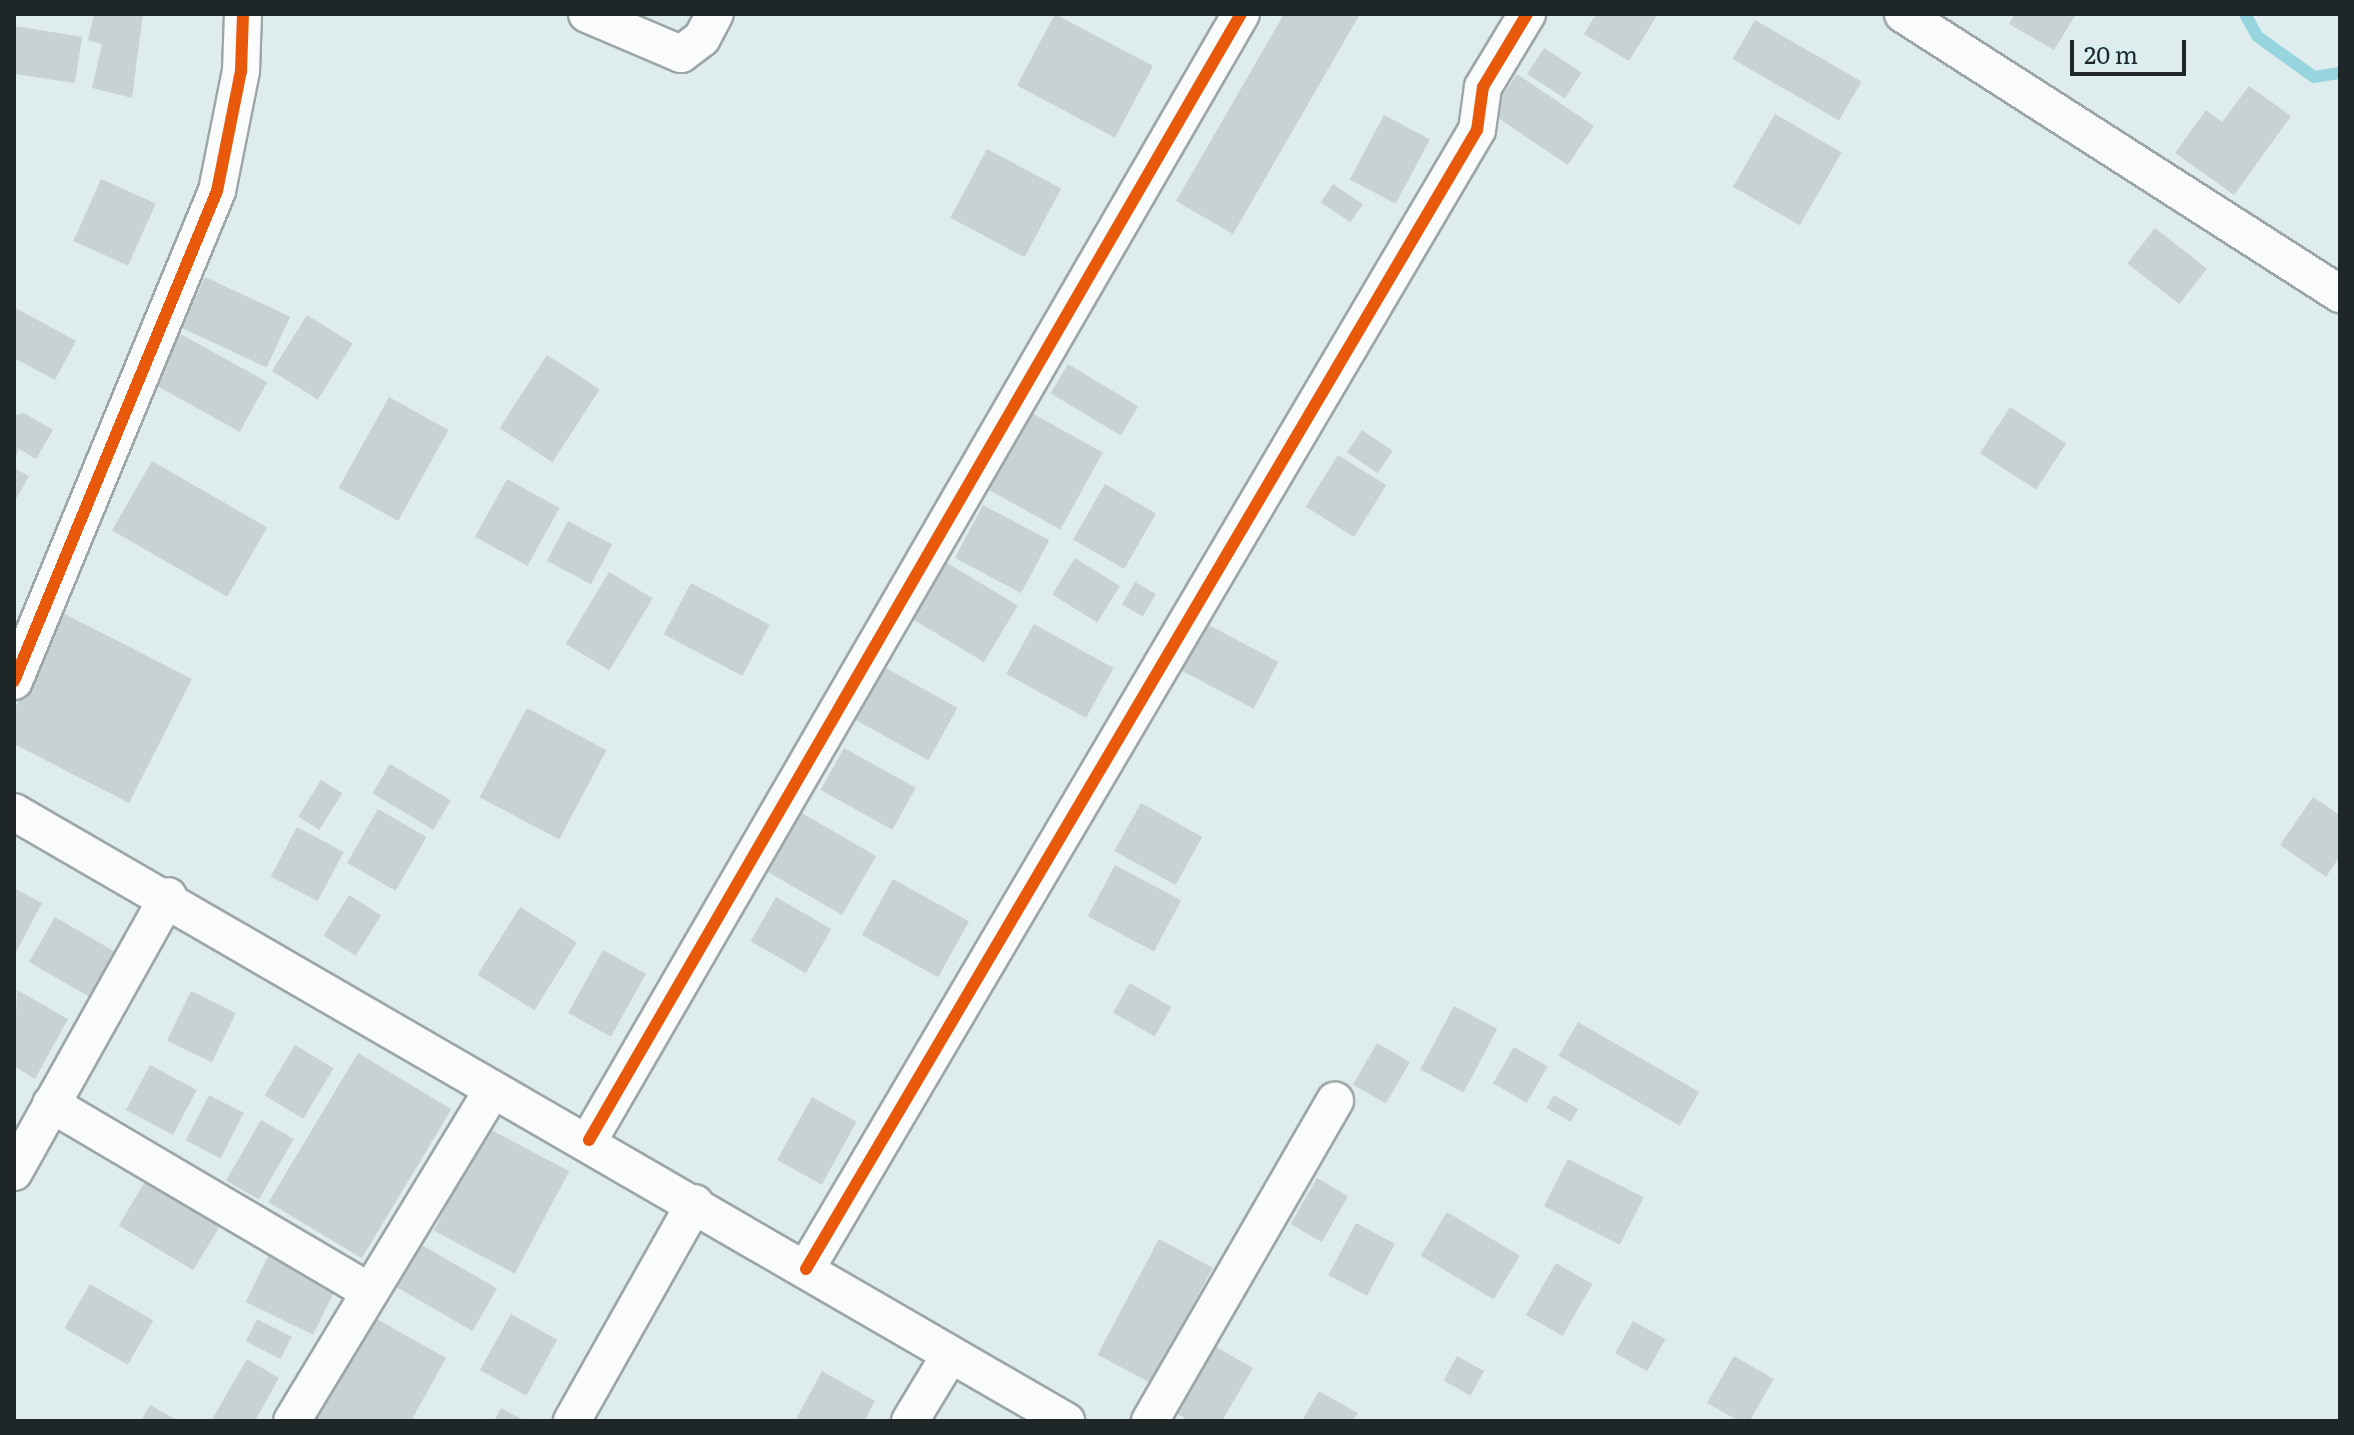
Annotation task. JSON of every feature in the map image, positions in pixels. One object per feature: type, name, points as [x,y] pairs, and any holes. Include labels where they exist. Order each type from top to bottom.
[{"type":"street","points":[[14,681],[217,191],[241,71],[243,14]]},
{"type":"street","points":[[587,14],[681,54],[702,38],[715,14]]},
{"type":"street","points":[[589,1140],[1241,14]]},
{"type":"street","points":[[806,1269],[1477,130],[1483,87],[1527,14]]},
{"type":"street","points":[[1903,14],[2340,294]]},
{"type":"street","points":[[14,812],[168,896],[492,1091],[589,1140],[1066,1421]]},
{"type":"street","points":[[14,1172],[168,896]]},
{"type":"street","points":[[292,1421],[492,1091]]},
{"type":"street","points":[[1150,1421],[1335,1100]]},
{"type":"street","points":[[51,1104],[370,1292]]},
{"type":"street","points":[[572,1421],[695,1203]]},
{"type":"street","points":[[910,1421],[950,1355]]},
{"type":"building","points":[[94,14],[143,14],[132,98],[92,88],[102,44],[88,40]]},
{"type":"building","points":[[1055,14],[1153,66],[1115,138],[1017,86]]},
{"type":"building","points":[[1284,14],[1360,14],[1233,234],[1176,201]]},
{"type":"building","points":[[1596,14],[1658,14],[1629,61],[1584,34]]},
{"type":"building","points":[[2015,14],[2076,14],[2054,50],[2009,24]]},
{"type":"building","points":[[1755,20],[1862,82],[1839,120],[1732,59]]},
{"type":"building","points":[[14,26],[82,37],[75,83],[14,74]]},
{"type":"building","points":[[1544,48],[1582,73],[1565,99],[1527,74]]},
{"type":"building","points":[[1517,74],[1594,126],[1568,165],[1491,113]]},
{"type":"building","points":[[2249,86],[2291,116],[2234,195],[2175,153],[2206,110],[2222,122]]},
{"type":"building","points":[[1775,114],[1842,152],[1800,225],[1733,187]]},
{"type":"building","points":[[1384,115],[1430,139],[1396,204],[1350,179]]},
{"type":"building","points":[[987,149],[1061,188],[1025,257],[950,218]]},
{"type":"building","points":[[101,179],[156,203],[128,266],[73,241]]},
{"type":"building","points":[[1333,184],[1363,204],[1351,222],[1321,202]]},
{"type":"building","points":[[2155,228],[2207,269],[2179,304],[2127,263]]},
{"type":"building","points":[[205,277],[290,317],[267,367],[181,328]]},
{"type":"building","points":[[14,307],[76,341],[55,380],[14,358]]},
{"type":"building","points":[[307,315],[353,344],[318,400],[272,371]]},
{"type":"building","points":[[179,333],[267,382],[240,432],[151,383]]},
{"type":"building","points":[[547,355],[600,389],[552,462],[500,428]]},
{"type":"building","points":[[1068,364],[1138,406],[1121,435],[1050,393]]},
{"type":"building","points":[[389,397],[448,430],[398,521],[339,488]]},
{"type":"building","points":[[1019,406],[1103,453],[1060,530],[976,483]]},
{"type":"building","points":[[2010,407],[2066,443],[2036,490],[1980,453]]},
{"type":"building","points":[[24,413],[53,430],[36,459],[19,449],[14,461],[14,415]]},
{"type":"building","points":[[1362,430],[1393,451],[1378,473],[1347,452]]},
{"type":"building","points":[[1338,455],[1386,485],[1354,537],[1306,507]]},
{"type":"building","points":[[152,461],[267,528],[227,597],[112,530]]},
{"type":"building","points":[[14,468],[29,476],[14,503]]},
{"type":"building","points":[[507,479],[559,508],[527,566],[475,537]]},
{"type":"building","points":[[1105,484],[1156,514],[1124,569],[1073,539]]},
{"type":"building","points":[[983,505],[1049,540],[1021,593],[955,558]]},
{"type":"building","points":[[568,521],[612,544],[591,584],[547,561]]},
{"type":"building","points":[[939,558],[1018,605],[984,662],[905,615]]},
{"type":"building","points":[[1075,558],[1120,586],[1097,623],[1052,594]]},
{"type":"building","points":[[609,572],[653,598],[609,670],[566,644]]},
{"type":"building","points":[[1135,582],[1156,594],[1143,617],[1122,605]]},
{"type":"building","points":[[691,583],[770,625],[742,676],[664,634]]},
{"type":"building","points":[[63,613],[192,679],[129,803],[14,744],[14,710]]},
{"type":"building","points":[[1034,624],[1114,668],[1086,718],[1006,674]]},
{"type":"building","points":[[1207,624],[1279,662],[1254,709],[1182,671]]},
{"type":"building","points":[[884,667],[957,708],[928,760],[855,719]]},
{"type":"building","points":[[527,708],[606,750],[559,839],[480,797]]},
{"type":"building","points":[[844,748],[916,788],[892,830],[821,790]]},
{"type":"building","points":[[390,764],[451,801],[433,830],[372,793]]},
{"type":"building","points":[[321,780],[342,793],[319,830],[298,816]]},
{"type":"building","points":[[2313,797],[2340,815],[2340,856],[2326,877],[2280,845]]},
{"type":"building","points":[[1141,803],[1202,837],[1176,885],[1114,851]]},
{"type":"building","points":[[793,808],[876,856],[842,915],[759,867]]},
{"type":"building","points":[[378,809],[426,837],[395,891],[347,863]]},
{"type":"building","points":[[297,827],[344,852],[318,901],[271,876]]},
{"type":"building","points":[[1115,865],[1181,900],[1154,951],[1088,916]]},
{"type":"building","points":[[893,879],[969,921],[938,977],[862,935]]},
{"type":"building","points":[[14,888],[42,903],[14,956]]},
{"type":"building","points":[[349,895],[381,915],[356,956],[324,936]]},
{"type":"building","points":[[776,897],[831,929],[806,973],[750,941]]},
{"type":"building","points":[[520,907],[577,943],[534,1010],[478,975]]},
{"type":"building","points":[[55,917],[115,952],[89,997],[29,962]]},
{"type":"building","points":[[603,950],[646,974],[611,1037],[568,1013]]},
{"type":"building","points":[[1130,983],[1172,1007],[1155,1036],[1113,1012]]},
{"type":"building","points":[[17,990],[68,1019],[35,1079],[14,1066]]},
{"type":"building","points":[[191,991],[236,1013],[212,1062],[167,1040]]},
{"type":"building","points":[[1454,1006],[1497,1029],[1463,1093],[1420,1070]]},
{"type":"building","points":[[1578,1022],[1699,1092],[1680,1126],[1558,1056]]},
{"type":"building","points":[[1377,1043],[1410,1062],[1386,1104],[1353,1085]]},
{"type":"building","points":[[295,1045],[334,1068],[303,1119],[265,1096]]},
{"type":"building","points":[[1514,1047],[1548,1066],[1527,1103],[1493,1083]]},
{"type":"building","points":[[358,1053],[451,1109],[362,1258],[268,1202]]},
{"type":"building","points":[[150,1065],[197,1090],[173,1135],[126,1110]]},
{"type":"building","points":[[209,1095],[244,1113],[221,1158],[186,1140]]},
{"type":"building","points":[[1554,1095],[1578,1109],[1571,1122],[1546,1108]]},
{"type":"building","points":[[812,1097],[857,1122],[822,1185],[777,1160]]},
{"type":"building","points":[[261,1120],[294,1139],[259,1200],[226,1181]]},
{"type":"building","points":[[488,1128],[569,1171],[515,1274],[434,1230]]},
{"type":"building","points":[[1568,1159],[1644,1198],[1620,1245],[1544,1206]]},
{"type":"building","points":[[1317,1178],[1348,1196],[1322,1242],[1290,1224]]},
{"type":"building","points":[[146,1180],[221,1225],[193,1270],[119,1225]]},
{"type":"building","points":[[1447,1212],[1520,1256],[1494,1299],[1421,1256]]},
{"type":"building","points":[[1356,1223],[1395,1244],[1367,1296],[1328,1275]]},
{"type":"building","points":[[1159,1239],[1213,1268],[1151,1383],[1097,1355]]},
{"type":"building","points":[[420,1244],[497,1288],[473,1331],[396,1286]]},
{"type":"building","points":[[272,1248],[339,1281],[313,1335],[246,1302]]},
{"type":"building","points":[[1556,1263],[1592,1284],[1562,1336],[1526,1315]]},
{"type":"building","points":[[90,1284],[153,1320],[128,1365],[64,1328]]},
{"type":"building","points":[[368,1314],[446,1358],[411,1421],[317,1421],[311,1418]]},
{"type":"building","points":[[511,1314],[557,1340],[526,1396],[480,1370]]},
{"type":"building","points":[[257,1319],[292,1337],[280,1359],[246,1341]]},
{"type":"building","points":[[1633,1321],[1665,1339],[1647,1371],[1615,1353]]},
{"type":"building","points":[[1211,1344],[1253,1368],[1222,1421],[1190,1421],[1172,1411]]},
{"type":"building","points":[[1457,1356],[1484,1371],[1471,1396],[1443,1380]]},
{"type":"building","points":[[1734,1356],[1774,1379],[1750,1421],[1739,1421],[1707,1403]]},
{"type":"building","points":[[247,1359],[279,1378],[255,1421],[211,1421]]},
{"type":"building","points":[[822,1371],[875,1401],[864,1421],[795,1421]]},
{"type":"building","points":[[1319,1391],[1358,1413],[1353,1421],[1302,1421]]},
{"type":"building","points":[[150,1405],[179,1421],[141,1421]]},
{"type":"building","points":[[501,1408],[525,1421],[494,1421]]},
{"type":"waterway","points":[[2245,14],[2257,36],[2314,77],[2340,73]]},
{"type":"cycle path","points":[[14,681],[217,191],[241,71],[243,14]]},
{"type":"cycle path","points":[[589,1140],[1241,14]]},
{"type":"cycle path","points":[[806,1269],[1477,130],[1483,87],[1527,14]]}]
